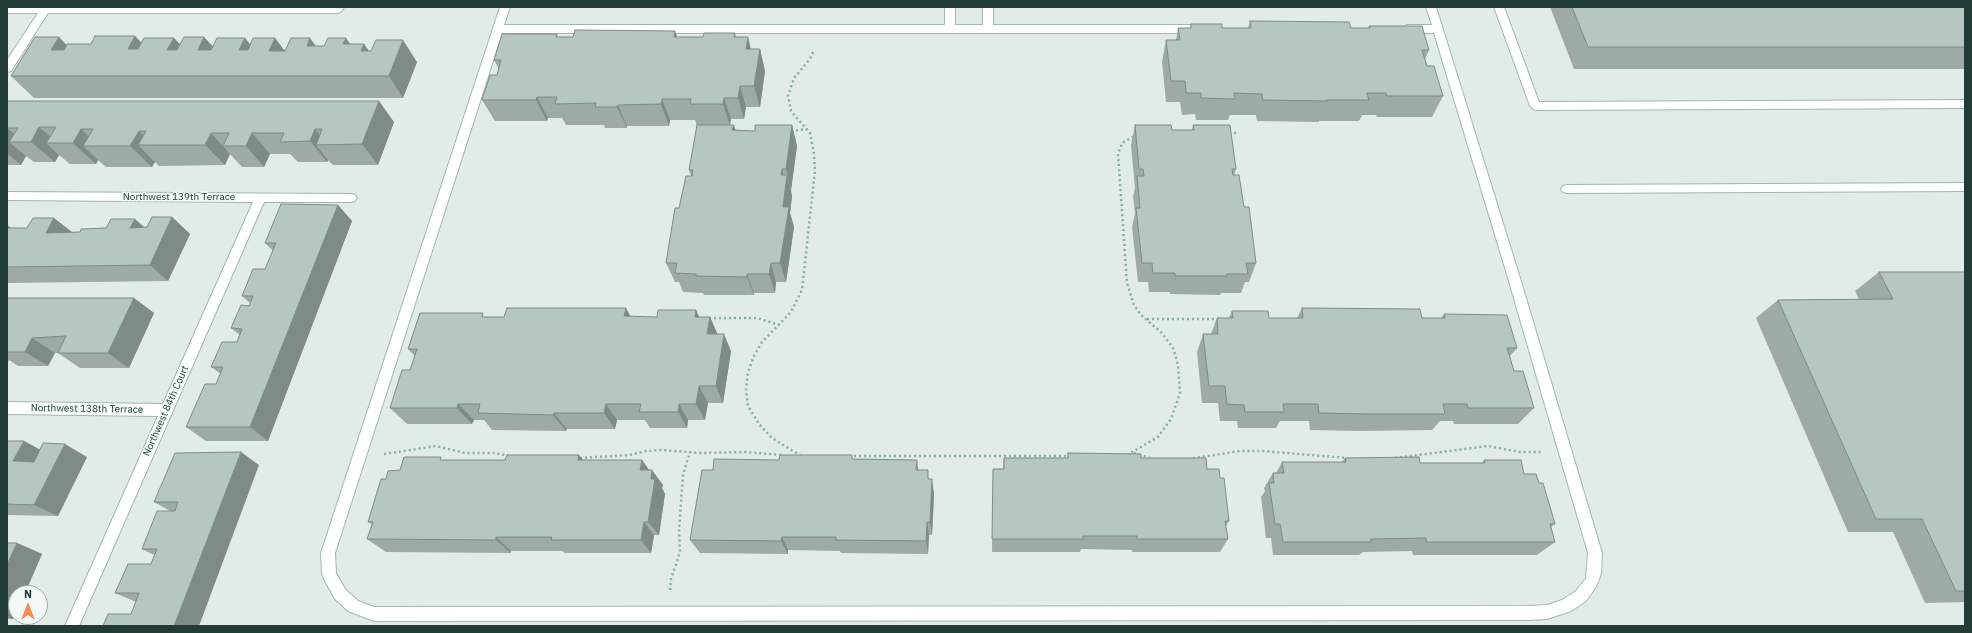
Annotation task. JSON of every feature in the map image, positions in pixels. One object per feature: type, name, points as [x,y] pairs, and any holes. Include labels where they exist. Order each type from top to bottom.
[{"type":"street","points":[[505,7],[328,553],[329,574],[340,594],[353,606],[374,614],[1528,613],[1547,612],[1566,606],[1581,596],[1591,582],[1594,574],[1595,553],[1514,278],[1431,7]]},
{"type":"street","points":[[950,7],[950,29]]},
{"type":"street","points":[[988,7],[988,29]]},
{"type":"street","points":[[1499,7],[1535,106],[1965,104]]},
{"type":"street","points":[[7,68],[45,8]]},
{"type":"street","points":[[7,9],[339,8]]},
{"type":"street","points":[[498,28],[1206,29]]},
{"type":"street","points":[[1398,29],[1438,29]]},
{"type":"street","points":[[1567,189],[1965,187]]},
{"type":"street","name":"Northwest 139th Terrace","points":[[7,196],[350,198]]},
{"type":"street","name":"Northwest 84th Court","points":[[72,626],[261,197]]},
{"type":"street","name":"Northwest 138th Terrace","points":[[7,408],[167,410]]},
{"type":"path","points":[[791,456],[802,456],[781,444],[766,432],[753,415],[747,398],[747,381],[754,356],[762,342],[795,306],[802,290],[815,162],[812,139],[791,111],[788,96],[794,78],[812,55],[815,45]]},
{"type":"path","points":[[787,131],[806,129]]},
{"type":"path","points":[[1223,133],[1238,133]]},
{"type":"path","points":[[1121,456],[1133,452],[1150,443],[1165,428],[1176,409],[1180,393],[1178,365],[1172,348],[1162,333],[1146,319],[1134,305],[1127,283],[1118,160],[1119,148],[1122,143],[1140,134]]},
{"type":"path","points":[[707,318],[757,318],[779,325]]},
{"type":"path","points":[[1146,319],[1224,319]]},
{"type":"path","points":[[382,454],[436,446],[465,453],[495,453],[511,457]]},
{"type":"path","points":[[1391,458],[1444,453],[1488,446],[1520,452],[1544,452]]},
{"type":"path","points":[[575,458],[635,454],[656,450],[690,452],[746,452],[786,456]]},
{"type":"path","points":[[1185,459],[1240,451],[1262,451],[1356,459]]},
{"type":"path","points":[[670,593],[671,579],[680,552],[679,531],[683,475],[690,452]]},
{"type":"path","points":[[1133,452],[1154,459]]},
{"type":"path","points":[[846,456],[1073,456]]},
{"type":"building","points":[[1572,7],[1965,7],[1965,47],[1588,47]]},
{"type":"building","points":[[1250,21],[1349,22],[1351,28],[1370,28],[1369,26],[1422,26],[1429,50],[1422,50],[1427,66],[1434,66],[1443,96],[1387,96],[1386,93],[1367,93],[1369,100],[1327,101],[1263,100],[1262,94],[1234,93],[1235,99],[1201,98],[1201,93],[1186,93],[1185,81],[1171,81],[1166,40],[1180,40],[1178,28],[1191,28],[1191,24],[1222,24],[1222,28],[1251,28]]},
{"type":"building","points":[[575,30],[675,31],[674,37],[703,37],[704,33],[735,33],[734,37],[748,37],[746,49],[760,49],[754,86],[740,86],[738,98],[724,98],[723,104],[690,104],[691,99],[662,99],[661,104],[595,107],[596,103],[555,104],[557,97],[537,97],[536,100],[482,100],[490,75],[497,75],[501,60],[494,60],[502,34],[557,34],[556,37],[573,37]]},
{"type":"building","points":[[95,36],[135,36],[128,49],[138,49],[144,38],[174,38],[167,50],[177,50],[184,37],[204,37],[198,50],[211,50],[217,38],[245,38],[239,50],[248,50],[253,38],[275,38],[269,51],[285,51],[291,38],[310,38],[307,46],[324,46],[328,38],[346,38],[343,44],[364,44],[361,51],[371,51],[376,40],[403,40],[389,76],[11,76],[35,37],[59,37],[51,50],[64,50],[67,44],[91,44]]},
{"type":"building","points":[[7,101],[379,101],[362,144],[316,145],[322,129],[315,129],[310,141],[280,142],[284,133],[252,133],[246,146],[223,146],[229,133],[211,133],[205,145],[138,145],[146,131],[139,131],[130,146],[83,146],[93,129],[81,129],[73,143],[46,143],[56,127],[39,127],[31,142],[9,142],[18,128],[7,128]]},
{"type":"building","points":[[697,125],[734,125],[732,130],[755,131],[755,125],[792,125],[786,169],[782,169],[781,175],[787,175],[783,207],[789,207],[780,263],[771,263],[769,274],[747,274],[747,277],[696,276],[696,274],[675,273],[677,263],[666,263],[675,208],[679,208],[686,176],[692,176],[693,170],[689,170]]},
{"type":"building","points":[[1135,125],[1171,125],[1172,130],[1194,130],[1193,125],[1230,125],[1236,169],[1232,169],[1233,175],[1239,175],[1244,207],[1249,207],[1256,263],[1246,263],[1248,274],[1227,274],[1227,276],[1175,276],[1175,273],[1153,273],[1152,263],[1142,263],[1136,208],[1140,208],[1137,176],[1144,176],[1143,169],[1139,169]]},
{"type":"building","points":[[281,204],[338,205],[250,427],[186,427],[205,384],[216,384],[223,367],[211,367],[222,342],[237,342],[242,329],[231,328],[241,305],[249,306],[253,296],[242,296],[253,269],[265,269],[276,243],[265,243]]},
{"type":"building","points":[[152,217],[172,217],[150,265],[7,267],[7,228],[27,228],[33,218],[54,218],[46,233],[80,232],[81,229],[106,228],[111,219],[135,219],[130,228],[147,227]]},
{"type":"building","points":[[1879,272],[1965,272],[1965,591],[1956,591],[1922,519],[1876,519],[1778,300],[1893,299]]},
{"type":"building","points":[[7,298],[134,298],[108,353],[58,353],[66,336],[32,338],[25,352],[7,352]]},
{"type":"building","points":[[507,308],[626,308],[624,316],[657,317],[658,310],[696,310],[695,317],[710,317],[707,334],[724,334],[716,386],[699,386],[696,404],[679,404],[678,412],[639,412],[641,404],[606,404],[604,413],[554,413],[553,415],[478,413],[480,404],[458,404],[457,408],[390,408],[402,370],[410,370],[417,349],[408,349],[420,313],[483,313],[482,317],[504,317]]},
{"type":"building","points":[[1302,308],[1420,309],[1422,318],[1445,318],[1444,314],[1507,315],[1517,348],[1507,348],[1514,371],[1523,371],[1534,408],[1468,408],[1467,404],[1443,404],[1445,414],[1370,414],[1319,413],[1318,404],[1283,404],[1284,412],[1245,412],[1244,405],[1227,404],[1225,386],[1209,386],[1203,334],[1218,334],[1217,318],[1233,318],[1232,311],[1268,311],[1269,318],[1303,318]]},
{"type":"building","points":[[7,441],[24,441],[13,461],[34,462],[43,443],[65,444],[34,505],[7,504]]},
{"type":"building","points":[[241,452],[174,626],[103,626],[108,614],[131,614],[139,593],[115,593],[128,564],[151,564],[157,549],[142,549],[157,511],[175,511],[178,502],[154,502],[175,453]]},
{"type":"building","points":[[1068,453],[1141,454],[1141,458],[1206,458],[1207,469],[1219,469],[1220,478],[1224,478],[1229,521],[1225,521],[1228,539],[1137,539],[1137,536],[1083,536],[1083,539],[992,539],[993,469],[1004,469],[1004,458],[1068,458]]},
{"type":"building","points":[[507,455],[579,455],[578,460],[642,460],[640,470],[652,470],[651,479],[655,479],[648,522],[644,522],[641,540],[551,540],[552,537],[496,537],[496,540],[367,539],[373,522],[368,522],[381,479],[386,479],[388,471],[400,470],[404,457],[441,457],[440,460],[505,460]]},
{"type":"building","points":[[780,455],[852,455],[852,459],[917,460],[916,470],[928,470],[928,479],[932,479],[930,522],[927,522],[926,541],[836,540],[836,537],[782,537],[781,541],[690,540],[702,470],[713,470],[714,459],[779,460]]},
{"type":"building","points":[[1419,457],[1420,463],[1485,463],[1484,460],[1521,460],[1524,474],[1536,474],[1539,483],[1543,483],[1555,524],[1550,524],[1555,542],[1426,542],[1426,538],[1371,539],[1371,542],[1283,542],[1280,524],[1275,524],[1269,483],[1274,483],[1273,473],[1284,473],[1282,462],[1346,462],[1345,458]]},
{"type":"building","points":[[7,543],[17,543],[7,565]]}]
